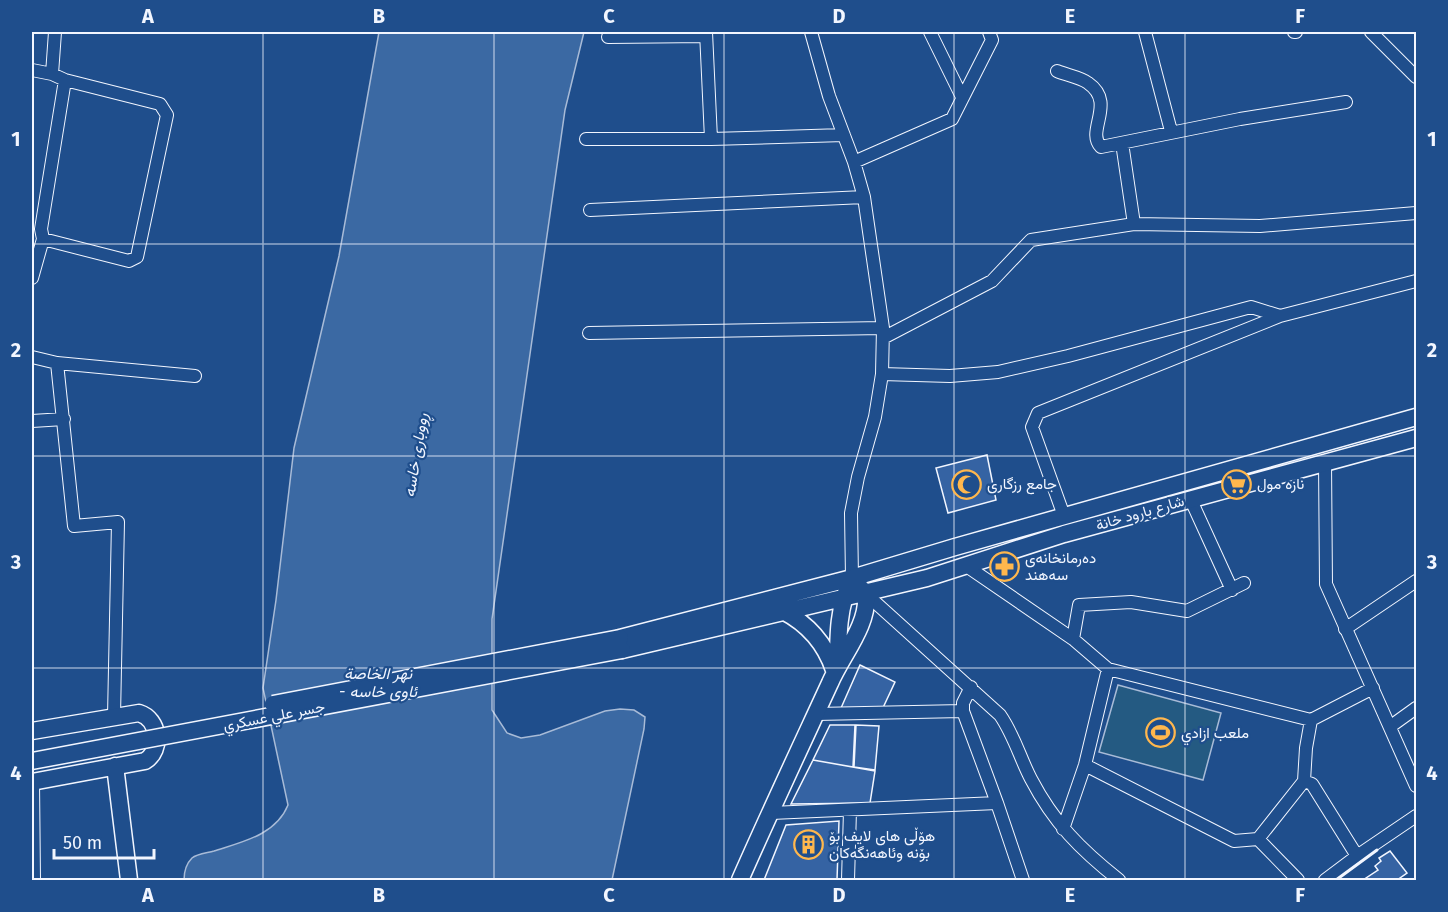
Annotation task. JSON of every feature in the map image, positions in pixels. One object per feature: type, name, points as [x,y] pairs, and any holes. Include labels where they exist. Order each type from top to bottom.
[{"type":"main road","name":"شارع بارود خانة","points":[[621,644],[1416,417]]},
{"type":"main road","name":"شارع بارود خانة","points":[[621,644],[866,594],[927,578],[1064,534],[1190,498],[1416,438]]},
{"type":"main road","points":[[921,557],[927,578]]},
{"type":"main road","points":[[740,880],[836,670],[861,623],[866,609],[866,594],[852,578],[844,598],[836,670]]},
{"type":"main road","points":[[783,612],[801,622],[816,636],[836,670]]},
{"type":"main road","name":"جسر علي عسكري","points":[[32,750],[621,644]]},
{"type":"main road","name":"جسر علي عسكري","points":[[32,761],[621,644]]},
{"type":"main road","points":[[32,731],[139,713],[145,715],[153,723],[157,746],[155,752],[145,761],[32,782]]},
{"type":"main road","points":[[116,766],[129,880]]},
{"type":"street","points":[[52,74],[55,32]]},
{"type":"street","points":[[811,32],[829,96],[855,162],[864,197],[883,333],[882,374],[875,417],[854,494],[850,531],[852,578]]},
{"type":"street","points":[[930,32],[962,97]]},
{"type":"street","points":[[855,162],[952,119],[992,40],[989,32]]},
{"type":"street","points":[[1145,32],[1171,131]]},
{"type":"street","points":[[1371,32],[1416,77]]},
{"type":"street","points":[[608,37],[706,34],[711,139]]},
{"type":"street","points":[[32,70],[160,104],[167,116],[137,257],[129,261],[39,232]]},
{"type":"street","points":[[1057,71],[1088,83],[1099,96],[1102,109],[1095,135],[1096,142],[1101,147],[1171,131],[1346,102]]},
{"type":"street","points":[[32,278],[65,80]]},
{"type":"street","points":[[586,139],[711,139],[844,135]]},
{"type":"street","points":[[1122,143],[1134,224]]},
{"type":"street","points":[[590,210],[864,197]]},
{"type":"street","points":[[589,333],[883,333],[992,281],[1031,240],[1134,224],[1260,226],[1416,213]]},
{"type":"street","points":[[1065,516],[1032,427],[1038,412],[1280,316],[1416,281]]},
{"type":"street","points":[[882,374],[982,375],[1057,359],[1251,307],[1280,316]]},
{"type":"street","points":[[32,357],[57,363],[195,376]]},
{"type":"street","points":[[57,363],[74,526],[118,522],[114,716]]},
{"type":"street","points":[[32,421],[64,419]]},
{"type":"street","points":[[1325,462],[1326,584],[1416,786]]},
{"type":"street","points":[[1190,498],[1232,590]]},
{"type":"street","points":[[965,565],[1073,639],[1108,669],[1311,720],[1373,688]]},
{"type":"street","points":[[1345,629],[1416,581]]},
{"type":"street","points":[[1073,639],[1079,604],[1131,602],[1187,611],[1244,583]]},
{"type":"street","points":[[866,594],[996,711],[1006,723],[1030,777],[1063,829],[1077,845],[1119,880]]},
{"type":"street","points":[[1063,829],[1085,765],[1108,669]]},
{"type":"street","points":[[971,687],[963,703],[963,711],[1023,880]]},
{"type":"street","points":[[1391,726],[1416,708]]},
{"type":"street","points":[[816,714],[963,711]]},
{"type":"street","points":[[1085,765],[1234,841],[1258,839],[1304,781],[1311,720]]},
{"type":"street","points":[[1304,781],[1312,784],[1357,856]]},
{"type":"street","points":[[32,782],[34,880]]},
{"type":"street","points":[[771,813],[997,803]]},
{"type":"street","points":[[848,880],[850,810]]},
{"type":"street","points":[[1325,880],[1416,816]]},
{"type":"street","points":[[1258,839],[1298,880]]},
{"type":"shaded area","name":"ملعب ازادي","points":[[1118,685],[1221,713],[1203,780],[1099,752]]},
{"type":"water","name":"نهر الخاصة - ئاوی خاسە","points":[[379,32],[584,32],[565,110],[492,619],[492,710],[507,733],[521,738],[540,735],[605,711],[634,710],[645,717],[612,880],[184,880],[188,863],[192,858],[257,836],[275,824],[288,805],[263,688],[294,448],[339,256]]},
{"type":"building","name":"جامع رزگاری","points":[[987,455],[996,500],[948,513],[936,468]]},
{"type":"building","points":[[860,665],[895,682],[881,712],[841,708]]},
{"type":"building","points":[[830,725],[855,725],[853,767],[813,760]]},
{"type":"building","points":[[856,725],[879,726],[875,770],[854,767]]},
{"type":"building","points":[[813,760],[875,771],[870,803],[791,804]]},
{"type":"building","name":"هۆڵی های لایف بۆ بۆنە وئاهەنگەکان","points":[[839,821],[837,880],[764,880],[786,825]]},
{"type":"building","points":[[1390,851],[1407,873],[1397,880],[1363,880],[1378,870],[1375,866],[1381,861],[1379,858]]},
{"type":"wall","points":[[1336,880],[1377,850]]},
{"type":"place","name":"جامع رزگاری","points":[[966,484]]},
{"type":"place","name":"نازه مول","points":[[1236,484]]},
{"type":"place","name":"دەرمانخانەی سەهند","points":[[1004,567]]},
{"type":"place","name":"ملعب ازادي","points":[[1160,733]]},
{"type":"place","name":"هۆڵی های لایف بۆ بۆنە وئاهەنگەکان","points":[[808,845]]},
{"type":"water label","name":"ڕووباری خاسە","points":[[415,455]]}]
